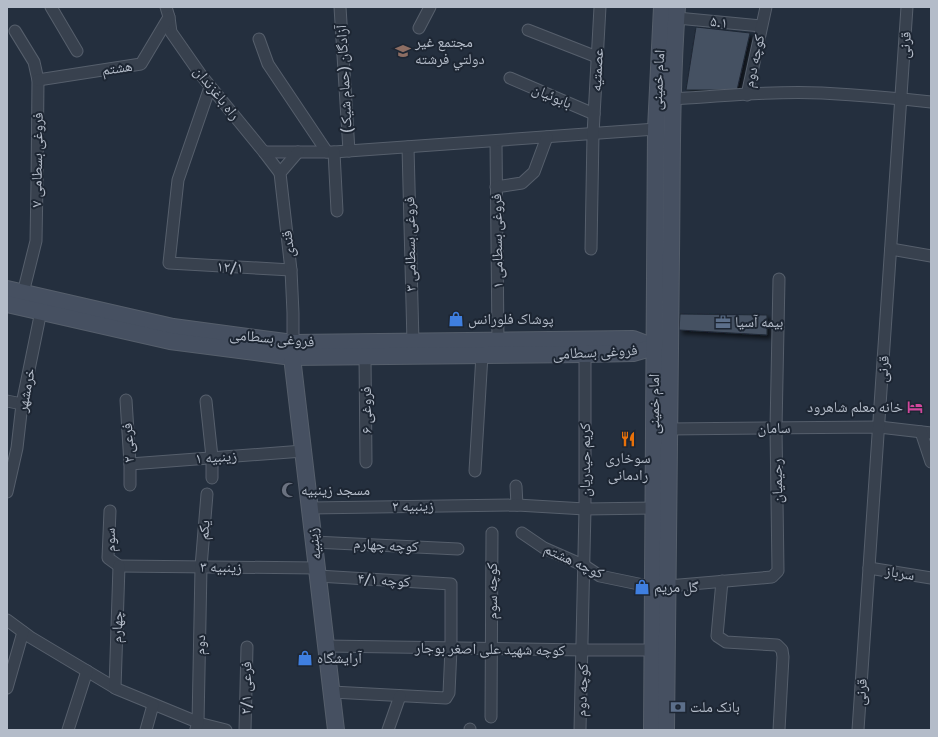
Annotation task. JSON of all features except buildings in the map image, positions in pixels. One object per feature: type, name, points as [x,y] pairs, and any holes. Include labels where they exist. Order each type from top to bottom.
[{"type":"main road","name":"امام خمینی","points":[[652,730],[653,650],[661,587],[668,429],[662,347],[656,129],[662,7]]},
{"type":"main road","name":"امام خمینی","points":[[666,730],[661,587],[654,508],[677,12]]},
{"type":"main road","name":"فروغی بسطامی","points":[[7,289],[173,327],[292,350],[413,342],[633,339],[662,347]]},
{"type":"main road","name":"فروغی بسطامی","points":[[7,304],[170,341],[365,357],[633,353],[662,347]]},
{"type":"main road","name":"زینبیه","points":[[292,350],[336,730]]},
{"type":"street","points":[[51,7],[77,51]]},
{"type":"street","name":"آزادگان (حمام شیک)","points":[[340,7],[349,151]]},
{"type":"street","points":[[419,28],[430,7]]},
{"type":"street","name":"عصمتیه","points":[[591,249],[593,134],[600,7]]},
{"type":"street","name":"کوچه دوم","points":[[747,95],[766,7]]},
{"type":"street","name":"قرنی","points":[[858,730],[907,7]]},
{"type":"street","name":"هشتم","points":[[38,80],[141,64],[167,12]]},
{"type":"street","name":"راه باغزندان","points":[[167,12],[171,32],[201,75],[280,173]]},
{"type":"street","name":"۵.۱","points":[[677,12],[761,26]]},
{"type":"street","points":[[528,30],[598,57]]},
{"type":"street","name":"فروغی بسطامی ۷","points":[[15,31],[34,62],[38,80],[36,241],[23,293]]},
{"type":"street","points":[[259,40],[268,64],[330,152],[337,211]]},
{"type":"street","name":"بابوئیان","points":[[510,78],[594,114]]},
{"type":"street","name":"۱۲/۱","points":[[210,87],[178,180],[169,263],[291,270]]},
{"type":"street","points":[[673,99],[772,93],[822,93],[901,98],[931,102]]},
{"type":"street","points":[[264,152],[349,151],[656,129]]},
{"type":"street","points":[[496,187],[522,183],[534,172],[547,137]]},
{"type":"street","name":"فروغی بسطامی ۱","points":[[496,141],[498,341]]},
{"type":"street","name":"فروغی بسطامی ۳","points":[[408,147],[413,342]]},
{"type":"street","points":[[280,173],[298,152]]},
{"type":"street","name":"قندی","points":[[280,173],[291,270],[294,312],[292,350]]},
{"type":"street","points":[[891,249],[931,256]]},
{"type":"street","name":"رحیمیان","points":[[661,587],[772,576],[778,571],[776,428],[779,280]]},
{"type":"street","name":"خرمشهر","points":[[7,492],[12,448],[41,312]]},
{"type":"street","name":"کریم حیدریان","points":[[583,650],[585,509],[584,354]]},
{"type":"street","points":[[475,471],[482,355]]},
{"type":"street","name":"فروغی ۶","points":[[365,357],[366,462]]},
{"type":"street","name":"فرعی ۲","points":[[126,400],[130,485]]},
{"type":"street","points":[[7,401],[22,404]]},
{"type":"street","points":[[206,401],[212,458],[212,478]]},
{"type":"street","name":"سامان","points":[[668,429],[879,427],[926,432]]},
{"type":"street","points":[[926,432],[931,462]]},
{"type":"street","name":"زینبیه ۱","points":[[130,464],[303,451]]},
{"type":"street","points":[[516,486],[517,506]]},
{"type":"street","name":"یکم","points":[[201,567],[207,494]]},
{"type":"street","name":"زینبیه ۲","points":[[310,508],[517,506],[585,509],[654,508]]},
{"type":"street","name":"سوم","points":[[110,511],[108,558],[122,566]]},
{"type":"street","name":"کوچه هشتم","points":[[522,532],[544,548],[584,566],[600,576],[661,587]]},
{"type":"street","name":"کوچه سوم","points":[[492,533],[492,649]]},
{"type":"street","name":"کوچه چهارم","points":[[314,542],[458,549]]},
{"type":"street","name":"زینبیه ۳","points":[[122,566],[201,567],[317,572]]},
{"type":"street","name":"چهارم","points":[[115,688],[122,566]]},
{"type":"street","name":"دوم","points":[[197,726],[201,567]]},
{"type":"street","name":"سرباز","points":[[869,568],[931,578]]},
{"type":"street","name":"کوچه ۴/۱","points":[[317,572],[451,584],[452,648]]},
{"type":"street","points":[[722,581],[717,636],[726,642],[777,645],[782,650],[783,657],[779,730]]},
{"type":"street","points":[[7,620],[30,637],[115,688],[197,726],[226,730]]},
{"type":"street","points":[[7,688],[23,632]]},
{"type":"street","name":"کوچه شهید علی اصغر بوجار","points":[[326,646],[653,650]]},
{"type":"street","name":"فرعی ۲/۱","points":[[245,730],[247,647]]},
{"type":"street","points":[[332,692],[446,698],[449,693],[452,648]]},
{"type":"street","points":[[491,717],[492,649]]},
{"type":"street","name":"کوچه دوم","points":[[580,730],[583,650]]},
{"type":"street","points":[[68,730],[87,671]]},
{"type":"street","points":[[388,730],[400,696]]},
{"type":"street","points":[[146,730],[154,705]]},
{"type":"place","name":"مجتمع غير دولتي فرشته","points":[[403,51]]},
{"type":"place","name":"پوشاک فلورانس","points":[[456,319]]},
{"type":"place","name":"بیمه آسیا","points":[[723,322]]},
{"type":"place","name":"خانه معلم شاهرود","points":[[915,407]]},
{"type":"place","name":"سوخاری رادمانی","points":[[628,439]]},
{"type":"place","name":"مسجد زینبیه","points":[[289,490]]},
{"type":"place","name":"گل مریم","points":[[642,587]]},
{"type":"place","name":"آرایشگاه","points":[[305,658]]},
{"type":"place","name":"بانک ملت","points":[[678,707]]}]
